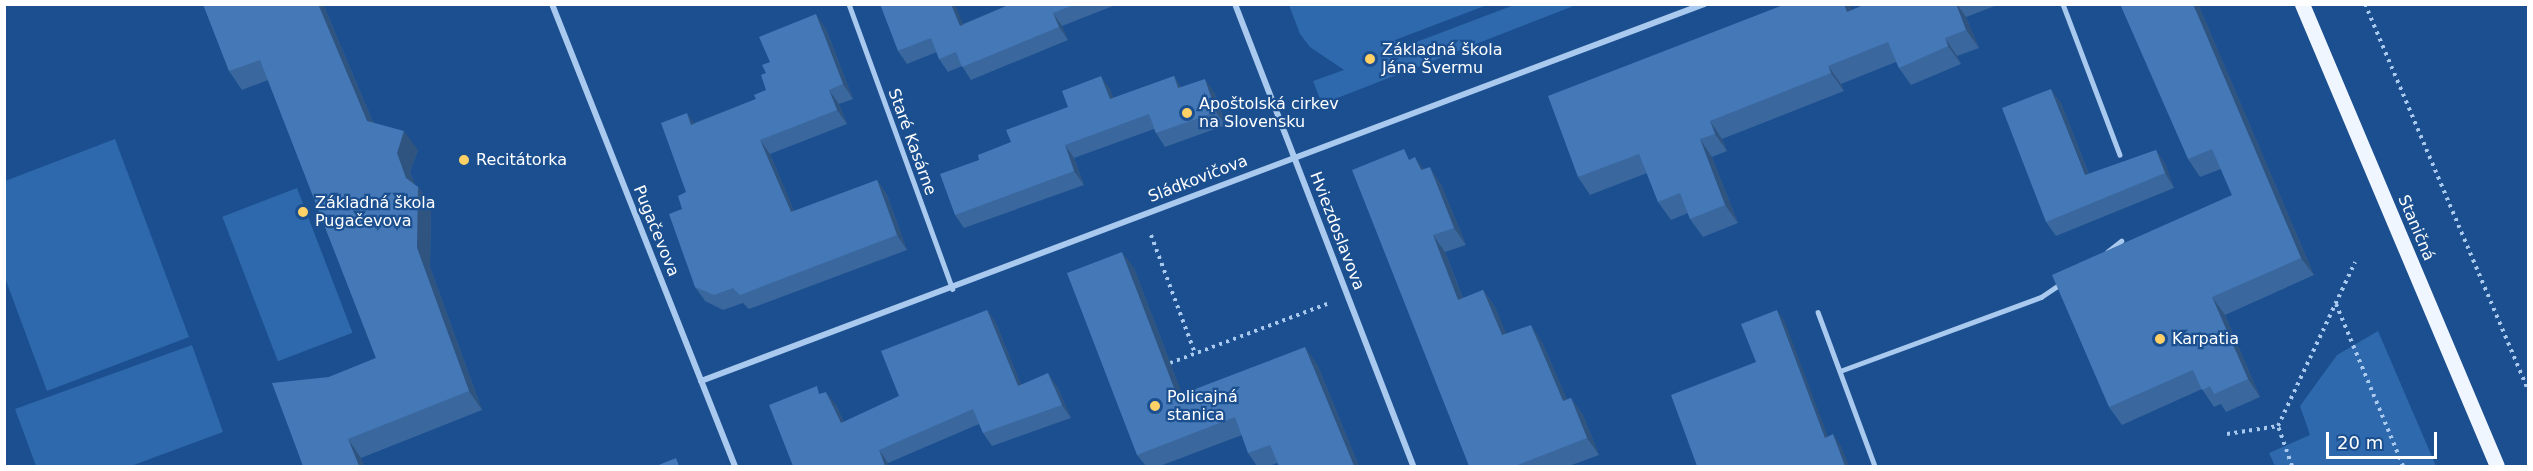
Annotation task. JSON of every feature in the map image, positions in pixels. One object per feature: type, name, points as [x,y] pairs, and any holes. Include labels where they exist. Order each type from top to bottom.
[{"type":"main road","name":"Staničná","points":[[2302,4],[2498,466]]},
{"type":"street","name":"Pugačevova","points":[[552,4],[735,466]]},
{"type":"street","name":"Hviezdoslavova","points":[[1234,4],[1295,156],[1413,466]]},
{"type":"street","name":"Sládkovičova","points":[[701,381],[953,289],[1295,156],[1704,4]]},
{"type":"lane","name":"Staré Kasárne","points":[[849,4],[953,289]]},
{"type":"lane","points":[[2063,4],[2120,155]]},
{"type":"lane","points":[[2104,254],[2121,242]]},
{"type":"lane","points":[[1840,371],[2041,297],[2068,278]]},
{"type":"lane","points":[[1818,312],[1875,466]]},
{"type":"path","points":[[2365,4],[2529,389]]},
{"type":"path","points":[[1144,215],[1176,293],[1195,353]]},
{"type":"path","points":[[2292,466],[2278,426],[2355,262]]},
{"type":"path","points":[[1170,363],[1347,297]]},
{"type":"path","points":[[2336,303],[2403,466]]},
{"type":"path","points":[[2227,434],[2278,426]]},
{"type":"shaded area","name":"Základná škola Jána Švermu","points":[[1289,5],[1487,5],[1395,40],[1398,49],[1514,5],[1576,5],[1322,104],[1313,81],[1344,70],[1310,47],[1300,34]]},
{"type":"shaded area","points":[[115,139],[189,337],[47,391],[5,278],[5,181]]},
{"type":"shaded area","points":[[297,188],[353,333],[278,361],[222,217]]},
{"type":"shaded area","points":[[2378,331],[2436,466],[2275,466],[2269,453],[2310,435],[2300,406],[2337,355]]},
{"type":"shaded area","points":[[192,345],[223,432],[131,466],[36,466],[15,409]]},
{"type":"building","points":[[203,4],[318,4],[367,121],[404,131],[397,153],[406,178],[418,187],[417,248],[469,391],[348,439],[359,466],[303,466],[272,383],[329,377],[376,358],[260,60],[229,71]]},
{"type":"building","points":[[880,4],[951,4],[960,26],[1011,4],[1076,4],[1053,13],[1059,27],[962,67],[956,52],[939,59],[931,38],[898,51]]},
{"type":"building","points":[[1786,4],[1844,4],[1847,12],[1866,4],[1956,4],[1966,30],[1945,38],[1948,46],[1899,68],[1888,42],[1828,66],[1831,73],[1710,121],[1715,134],[1700,139],[1725,205],[1690,219],[1680,193],[1658,202],[1639,154],[1578,177],[1548,96]]},
{"type":"building","points":[[2120,4],[2193,4],[2301,258],[2212,297],[2248,379],[2214,394],[2210,386],[2202,390],[2193,370],[2109,407],[2052,275],[2232,195],[2212,149],[2188,159]]},
{"type":"building","points":[[816,14],[843,84],[829,90],[837,110],[760,140],[791,212],[877,180],[897,235],[740,295],[733,288],[714,295],[695,287],[669,214],[682,209],[678,196],[686,192],[661,123],[687,113],[691,125],[756,99],[754,95],[766,90],[761,75],[766,73],[762,65],[770,62],[759,37]]},
{"type":"building","points":[[1101,76],[1110,99],[1174,76],[1178,88],[1205,79],[1216,112],[1156,133],[1149,114],[1065,145],[1074,171],[955,215],[940,174],[979,160],[978,155],[1011,142],[1006,130],[1068,107],[1062,91]]},
{"type":"building","points":[[2051,89],[2085,175],[2156,150],[2165,173],[2046,222],[2002,108]]},
{"type":"building","points":[[1404,149],[1409,160],[1415,157],[1421,170],[1430,167],[1454,228],[1433,235],[1458,300],[1483,290],[1502,335],[1531,325],[1563,401],[1571,398],[1587,438],[1515,466],[1469,466],[1352,170]]},
{"type":"building","points":[[1122,252],[1177,396],[1305,347],[1354,466],[1279,466],[1270,445],[1248,453],[1235,417],[1137,455],[1067,273]]},
{"type":"building","points":[[987,310],[1018,386],[1048,373],[1062,405],[983,433],[973,409],[879,450],[885,466],[793,466],[769,405],[817,386],[819,394],[826,392],[841,423],[899,396],[881,351]]},
{"type":"building","points":[[1777,310],[1825,438],[1833,434],[1845,466],[1697,466],[1671,395],[1756,362],[1741,324]]},
{"type":"building","points":[[676,458],[679,466],[656,466]]},
{"type":"place","name":"Základná škola Jána Švermu","points":[[1370,59]]},
{"type":"place","name":"Apoštolská cirkev na Slovensku","points":[[1187,113]]},
{"type":"place","name":"Recitátorka","points":[[464,160]]},
{"type":"place","name":"Základná škola Pugačevova","points":[[303,212]]},
{"type":"place","name":"Karpatia","points":[[2160,339]]},
{"type":"place","name":"Policajná stanica","points":[[1155,406]]}]
